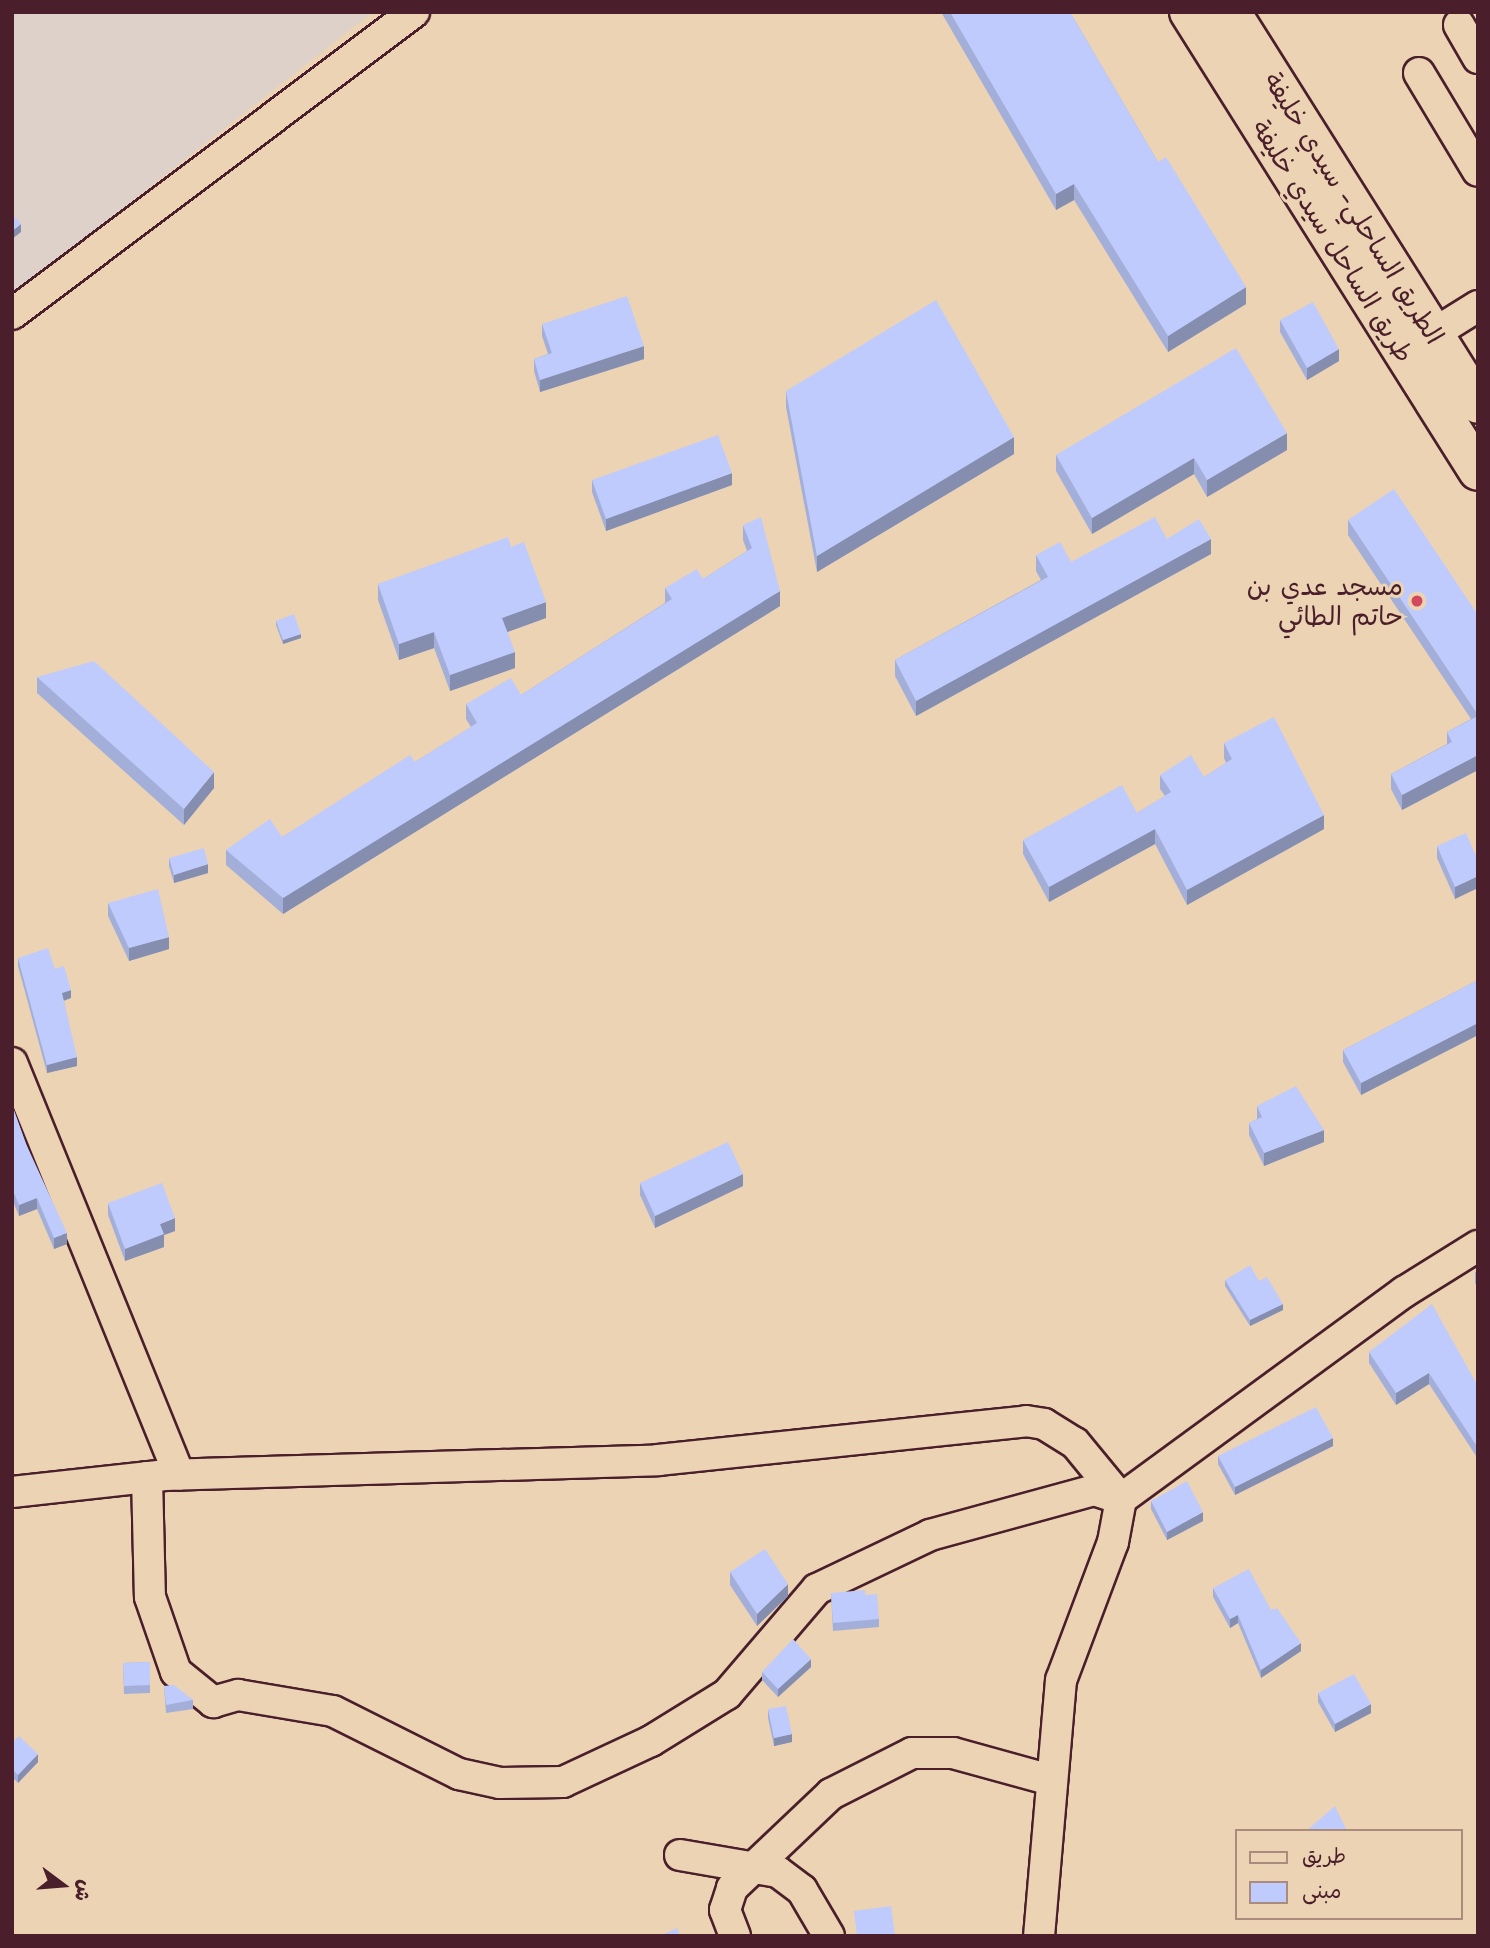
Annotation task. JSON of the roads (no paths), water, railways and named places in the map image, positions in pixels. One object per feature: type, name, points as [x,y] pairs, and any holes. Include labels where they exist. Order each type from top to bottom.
[{"type":"highway","name":"طريق الساحل سيدي خليفة","points":[[1189,12],[1478,471]]},
{"type":"highway","name":"الطريق الساحلي- سيدي خليفة","points":[[1231,12],[1478,404]]},
{"type":"street","points":[[12,314],[414,12]]},
{"type":"street","points":[[1459,25],[1478,58]]},
{"type":"street","points":[[1419,72],[1478,171]]},
{"type":"street","points":[[1433,334],[1478,306]]},
{"type":"street","points":[[12,1063],[179,1474]]},
{"type":"street","points":[[1039,1936],[1061,1680],[1113,1542],[1121,1499],[1405,1292],[1478,1246]]},
{"type":"street","points":[[12,1492],[179,1474],[658,1460],[1026,1421],[1074,1443],[1121,1499]]},
{"type":"street","points":[[147,1477],[150,1597],[176,1672],[213,1702],[238,1695],[333,1711],[459,1774],[500,1783],[563,1782],[651,1741],[727,1693],[817,1589],[930,1535],[1094,1490],[1121,1499]]},
{"type":"street","points":[[734,1936],[725,1910],[732,1888],[831,1794],[912,1753],[953,1753],[1051,1780]]},
{"type":"street","points":[[680,1855],[752,1871],[778,1872],[802,1890],[829,1936]]},
{"type":"place","name":"مسجد عدي بن حاتم الطائي","points":[[1417,601]]}]
